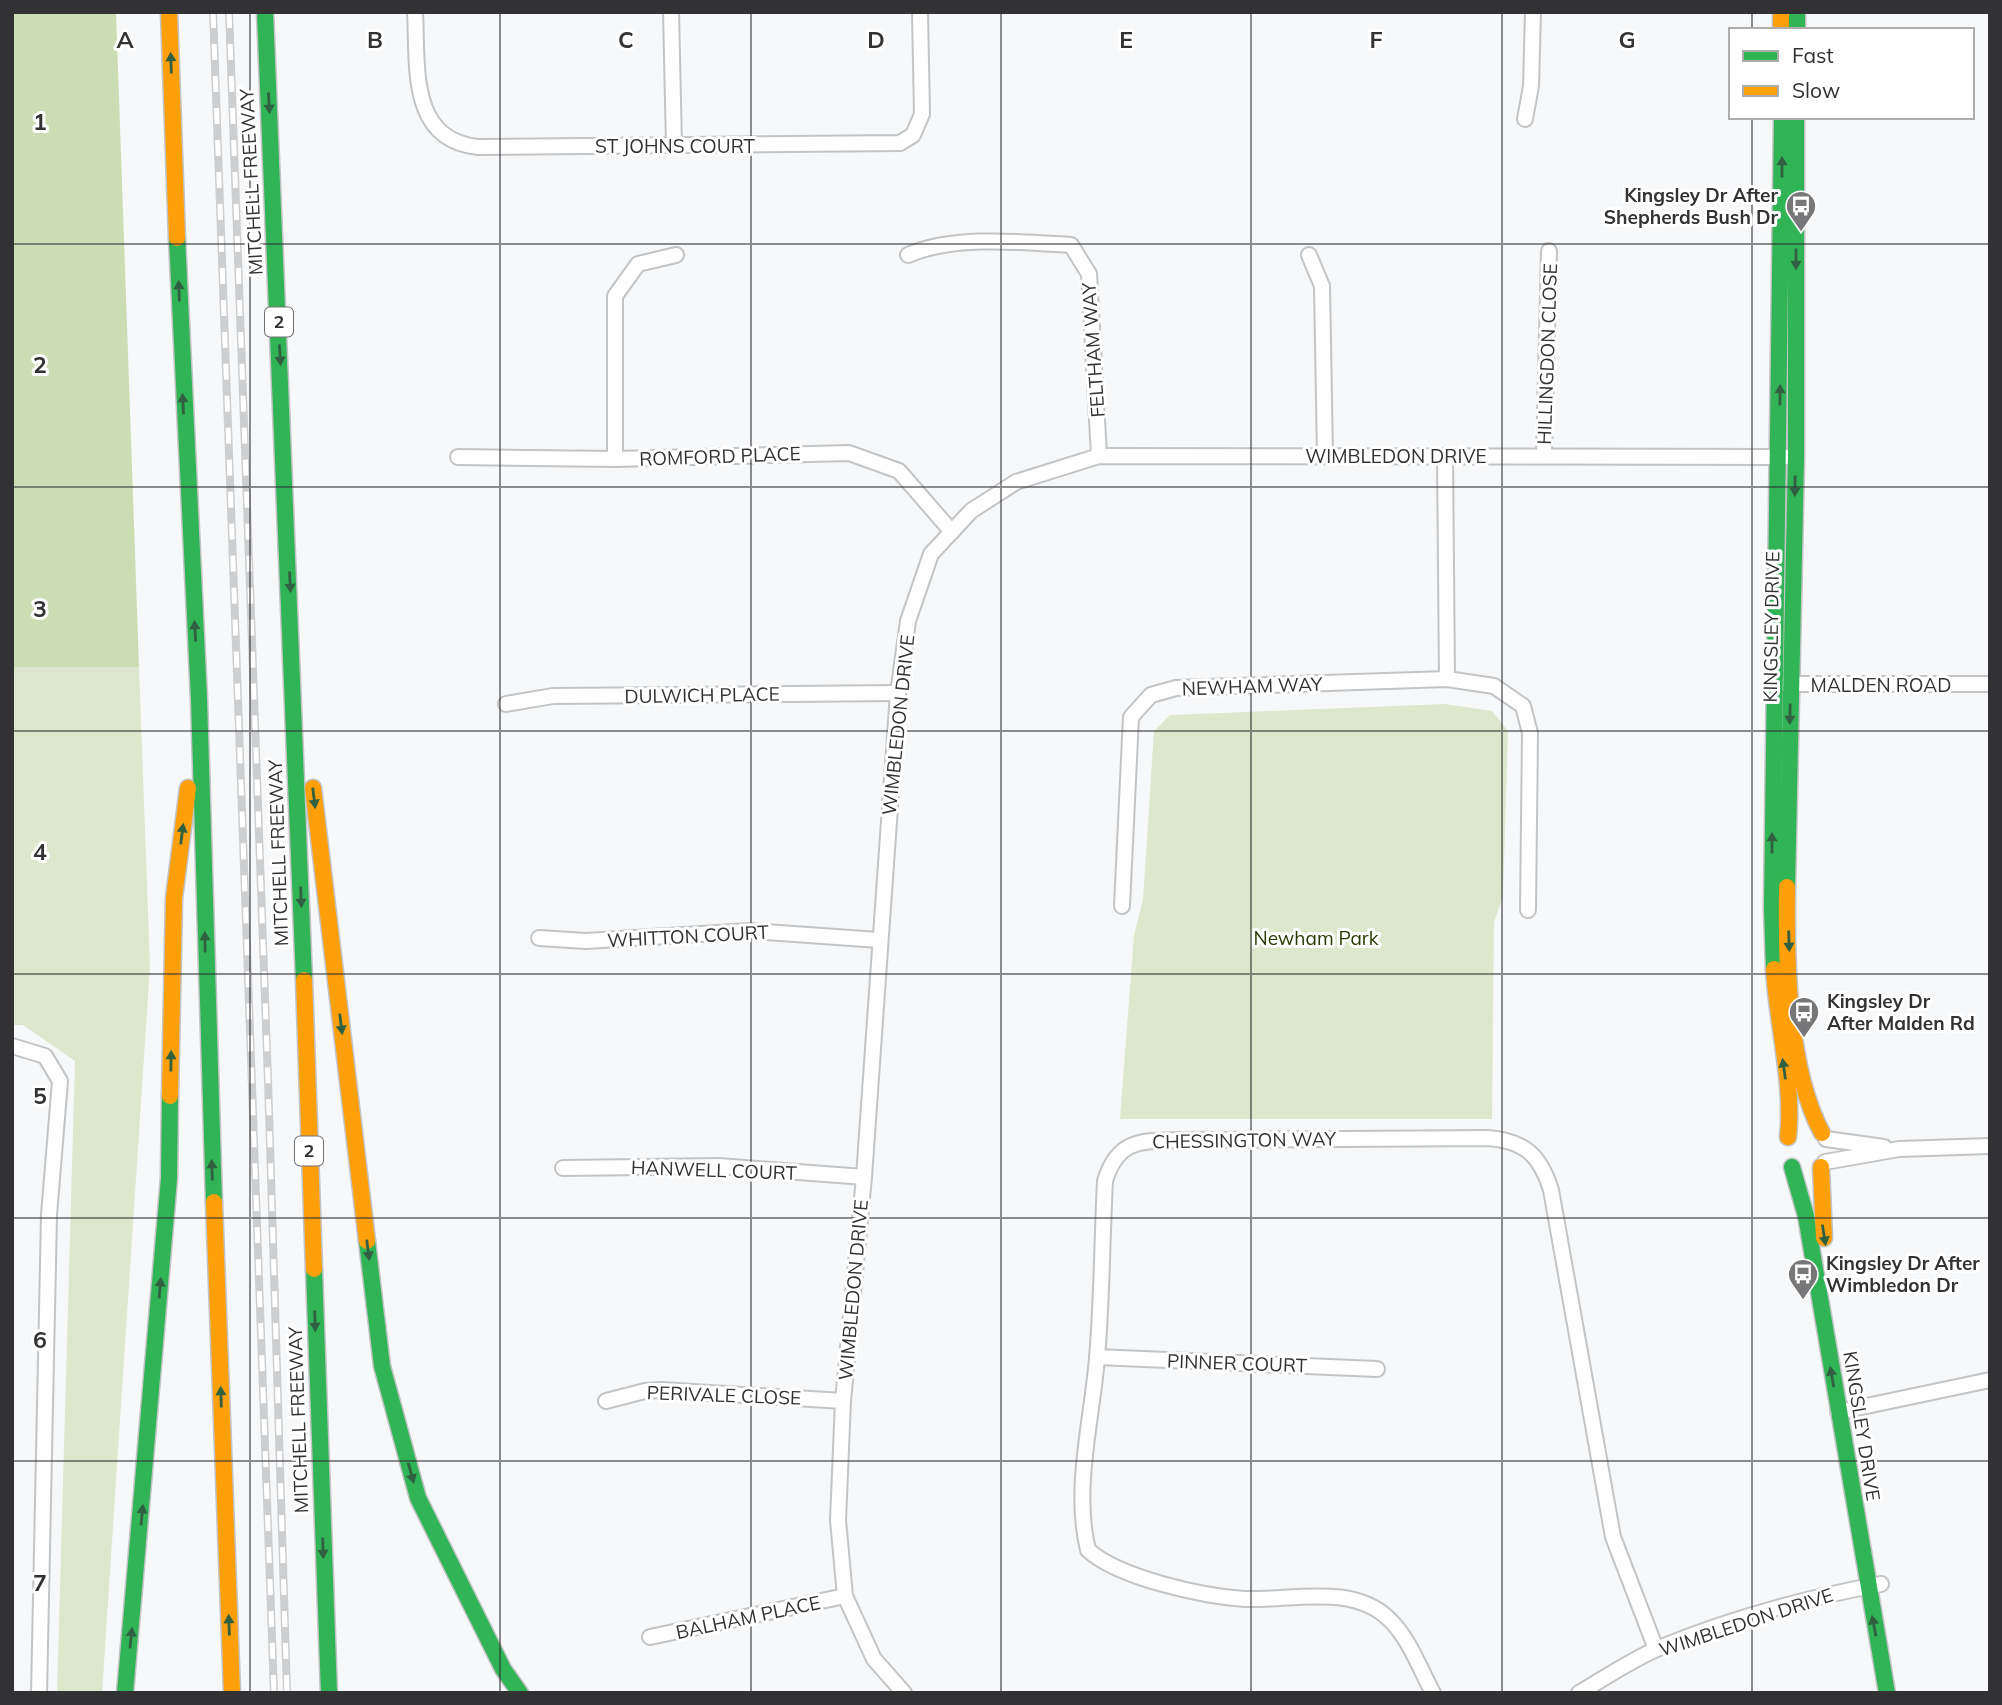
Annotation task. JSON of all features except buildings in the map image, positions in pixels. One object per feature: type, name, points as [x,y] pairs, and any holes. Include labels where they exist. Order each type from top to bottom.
[{"type":"main road","points":[[169,12],[181,359],[199,699],[207,1024],[232,1693]]},
{"type":"main road","name":"MITCHELL FREEWAY","points":[[265,12],[291,609],[329,1693]]},
{"type":"main road","name":"KINGSLEY DRIVE","points":[[1782,119],[1772,908],[1776,1009],[1790,1118],[1788,1137]]},
{"type":"main road","name":"KINGSLEY DRIVE","points":[[1796,119],[1796,457],[1787,892],[1792,1014],[1801,1081],[1808,1107],[1824,1136]]},
{"type":"main road","points":[[291,609],[382,1366],[418,1498],[503,1669],[520,1693]]},
{"type":"main road","points":[[125,1693],[169,1178],[174,898],[199,699]]},
{"type":"main road","points":[[1808,1128],[1824,1136],[1829,1151],[1823,1164],[1810,1172],[1793,1167],[1785,1156],[1788,1137],[1800,1129],[1808,1128]]},
{"type":"main road","name":"KINGSLEY DRIVE","points":[[1823,1164],[1821,1213],[1845,1411]]},
{"type":"main road","name":"KINGSLEY DRIVE","points":[[1793,1167],[1806,1216],[1845,1411],[1874,1585],[1887,1693]]},
{"type":"main road","name":"KINGSLEY DRIVE","points":[[1874,1585],[1902,1693]]},
{"type":"street","name":"ST JOHNS COURT","points":[[415,12],[423,107],[438,130],[452,141],[478,147],[892,145],[906,139],[917,129],[922,114],[920,12]]},
{"type":"street","points":[[671,12],[674,146]]},
{"type":"street","points":[[1525,119],[1531,86],[1533,12]]},
{"type":"street","name":"FELTHAM WAY","points":[[908,256],[921,250],[997,241],[1071,245],[1089,274],[1100,456]]},
{"type":"street","name":"HILLINGDON CLOSE","points":[[1544,456],[1549,251]]},
{"type":"street","points":[[1309,255],[1322,286],[1325,456]]},
{"type":"street","points":[[615,459],[615,296],[638,264],[676,256]]},
{"type":"street","name":"ROMFORD PLACE","points":[[458,457],[615,459],[849,453],[899,471],[952,532]]},
{"type":"street","name":"WIMBLEDON DRIVE","points":[[904,1693],[874,1659],[845,1596],[838,1520],[843,1401],[864,1177],[898,693],[912,610],[931,554],[971,511],[1016,482],[1100,456],[1796,457]]},
{"type":"street","points":[[1444,456],[1447,679]]},
{"type":"street","name":"NEWHAM WAY","points":[[1122,906],[1131,717],[1152,695],[1176,688],[1447,679],[1494,686],[1523,706],[1530,733],[1528,910]]},
{"type":"street","name":"MALDEN ROAD","points":[[1773,683],[1990,684]]},
{"type":"street","name":"DULWICH PLACE","points":[[506,704],[553,696],[898,693]]},
{"type":"street","name":"WHITTON COURT","points":[[539,938],[586,941],[750,931],[879,940]]},
{"type":"street","points":[[12,1045],[45,1056],[60,1081],[49,1215],[39,1693]]},
{"type":"street","points":[[1824,1136],[1899,1149]]},
{"type":"street","name":"CHESSINGTON WAY","points":[[1433,1693],[1389,1619],[1366,1605],[1345,1598],[1247,1599],[1201,1595],[1109,1565],[1088,1550],[1083,1518],[1085,1470],[1097,1357],[1105,1181],[1116,1155],[1132,1144],[1182,1140],[1488,1138],[1514,1143],[1540,1160],[1551,1190],[1613,1537],[1656,1650]]},
{"type":"street","points":[[1823,1164],[1899,1149],[1990,1146]]},
{"type":"street","name":"HANWELL COURT","points":[[563,1168],[719,1166],[864,1177]]},
{"type":"street","name":"PINNER COURT","points":[[1097,1357],[1377,1369]]},
{"type":"street","points":[[1845,1411],[1990,1380]]},
{"type":"street","name":"PERIVALE CLOSE","points":[[606,1401],[645,1391],[661,1390],[843,1401]]},
{"type":"street","name":"WIMBLEDON DRIVE","points":[[1589,1690],[1656,1650],[1772,1611],[1874,1585]]},
{"type":"street","name":"BALHAM PLACE","points":[[650,1637],[845,1596]]},
{"type":"green space","points":[[12,12],[116,12],[139,667],[12,667]]},
{"type":"green space","points":[[12,667],[139,667],[150,966],[102,1693],[57,1693],[75,1061],[23,1025],[12,1025]]},
{"type":"green space","name":"Newham Park","points":[[1445,704],[1492,711],[1508,731],[1503,897],[1494,922],[1492,1119],[1120,1119],[1134,935],[1143,899],[1154,731],[1170,715]]},
{"type":"railway","points":[[213,12],[274,1693]]},
{"type":"railway","points":[[229,12],[268,1080],[287,1693]]},
{"type":"traffic: fast","points":[[265,12],[304,980]]},
{"type":"traffic: fast","points":[[1797,12],[1797,28]]},
{"type":"traffic: fast","points":[[1774,969],[1772,908],[1782,119]]},
{"type":"traffic: fast","points":[[1787,887],[1796,457],[1796,119]]},
{"type":"traffic: fast","points":[[177,238],[199,699],[214,1202]]},
{"type":"traffic: fast","points":[[125,1693],[169,1178],[170,1096]]},
{"type":"traffic: fast","points":[[1792,1167],[1806,1216],[1887,1693]]},
{"type":"traffic: fast","points":[[367,1241],[382,1366],[418,1498],[503,1669],[520,1693]]},
{"type":"traffic: fast","points":[[314,1269],[329,1693]]},
{"type":"traffic: slow","points":[[169,12],[177,238]]},
{"type":"traffic: slow","points":[[1781,12],[1781,28]]},
{"type":"traffic: slow","points":[[170,1096],[174,898],[188,788]]},
{"type":"traffic: slow","points":[[313,788],[367,1241]]},
{"type":"traffic: slow","points":[[1787,887],[1788,980],[1795,1046],[1810,1107],[1822,1133]]},
{"type":"traffic: slow","points":[[1774,969],[1789,1096],[1788,1137]]},
{"type":"traffic: slow","points":[[304,980],[314,1269]]},
{"type":"traffic: slow","points":[[1821,1167],[1824,1238]]},
{"type":"traffic: slow","points":[[214,1202],[232,1693]]},
{"type":"place","name":"Kingsley Dr After Shepherds Bush Dr","points":[[1801,233]]},
{"type":"place","name":"Kingsley Dr After Malden Rd","points":[[1804,1039]]},
{"type":"place","name":"Kingsley Dr After Wimbledon Dr","points":[[1803,1301]]}]
